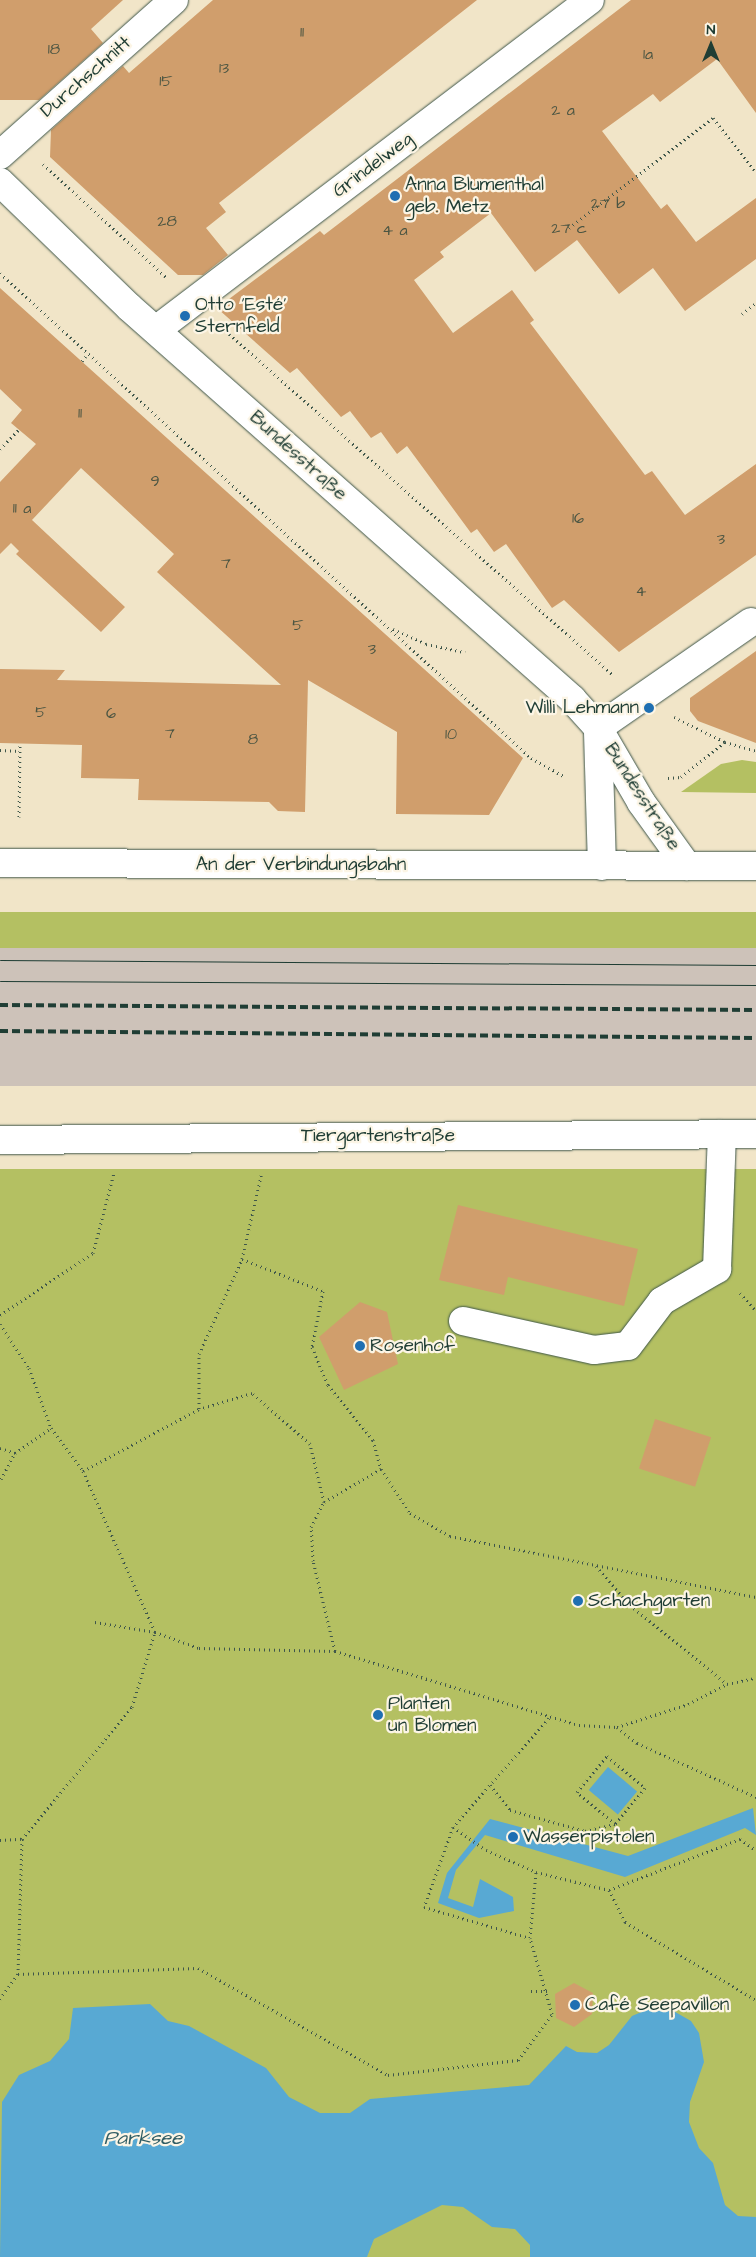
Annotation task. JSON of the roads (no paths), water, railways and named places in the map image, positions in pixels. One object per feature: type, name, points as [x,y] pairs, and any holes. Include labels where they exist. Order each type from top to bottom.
[{"type":"street","name":"Durchschnitt","points":[[8,147],[174,0]]},
{"type":"street","name":"Grindelweg","points":[[156,330],[590,0]]},
{"type":"street","name":"Bundesstraße","points":[[0,182],[156,330],[572,699],[598,728],[641,802],[687,866]]},
{"type":"street","points":[[598,728],[751,622]]},
{"type":"street","name":"Bundesstraße","points":[[598,728],[602,866],[756,866]]},
{"type":"street","name":"An der Verbindungsbahn","points":[[0,863],[602,866]]},
{"type":"street","points":[[463,1321],[594,1350],[628,1346],[662,1301],[717,1269],[722,1134]]},
{"type":"street","name":"Tiergartenstraße","points":[[0,1140],[756,1134]]},
{"type":"water","points":[[608,1767],[637,1791],[618,1814],[589,1790]]},
{"type":"water","points":[[753,1808],[756,1835],[745,1828],[625,1877],[485,1835],[456,1870],[448,1898],[473,1907],[480,1879],[513,1897],[514,1911],[479,1918],[438,1903],[447,1873],[490,1819],[628,1856]]},
{"type":"water","name":"Parksee","points":[[150,2004],[168,2021],[189,2026],[266,2068],[289,2097],[320,2113],[350,2113],[370,2099],[529,2085],[566,2046],[577,2052],[597,2053],[609,2045],[632,2016],[651,2008],[670,2009],[691,2021],[699,2033],[704,2062],[690,2102],[689,2122],[699,2148],[713,2163],[725,2205],[738,2216],[756,2217],[756,2257],[530,2257],[530,2245],[515,2229],[492,2227],[463,2207],[442,2205],[374,2239],[367,2257],[0,2257],[2,2102],[19,2075],[50,2061],[69,2039],[73,2008]]},
{"type":"tram line","points":[[0,960],[756,965]]},
{"type":"tram line","points":[[0,981],[756,985]]},
{"type":"railway","points":[[0,1005],[756,1010]]},
{"type":"railway","points":[[0,1031],[756,1038]]},
{"type":"place","name":"Anna Blumenthal geb. Metz","points":[[395,196]]},
{"type":"place","name":"Otto 'Esté' Sternfeld","points":[[185,316]]},
{"type":"place","name":"Willi Lehmann","points":[[649,708]]},
{"type":"place","name":"Rosenhof","points":[[360,1346]]},
{"type":"place","name":"Schachgarten","points":[[578,1601]]},
{"type":"place","name":"Planten un Blomen","points":[[378,1715]]},
{"type":"place","name":"Wasserpistolen","points":[[513,1837]]},
{"type":"place","name":"Café Seepavillon","points":[[575,2005]]}]
